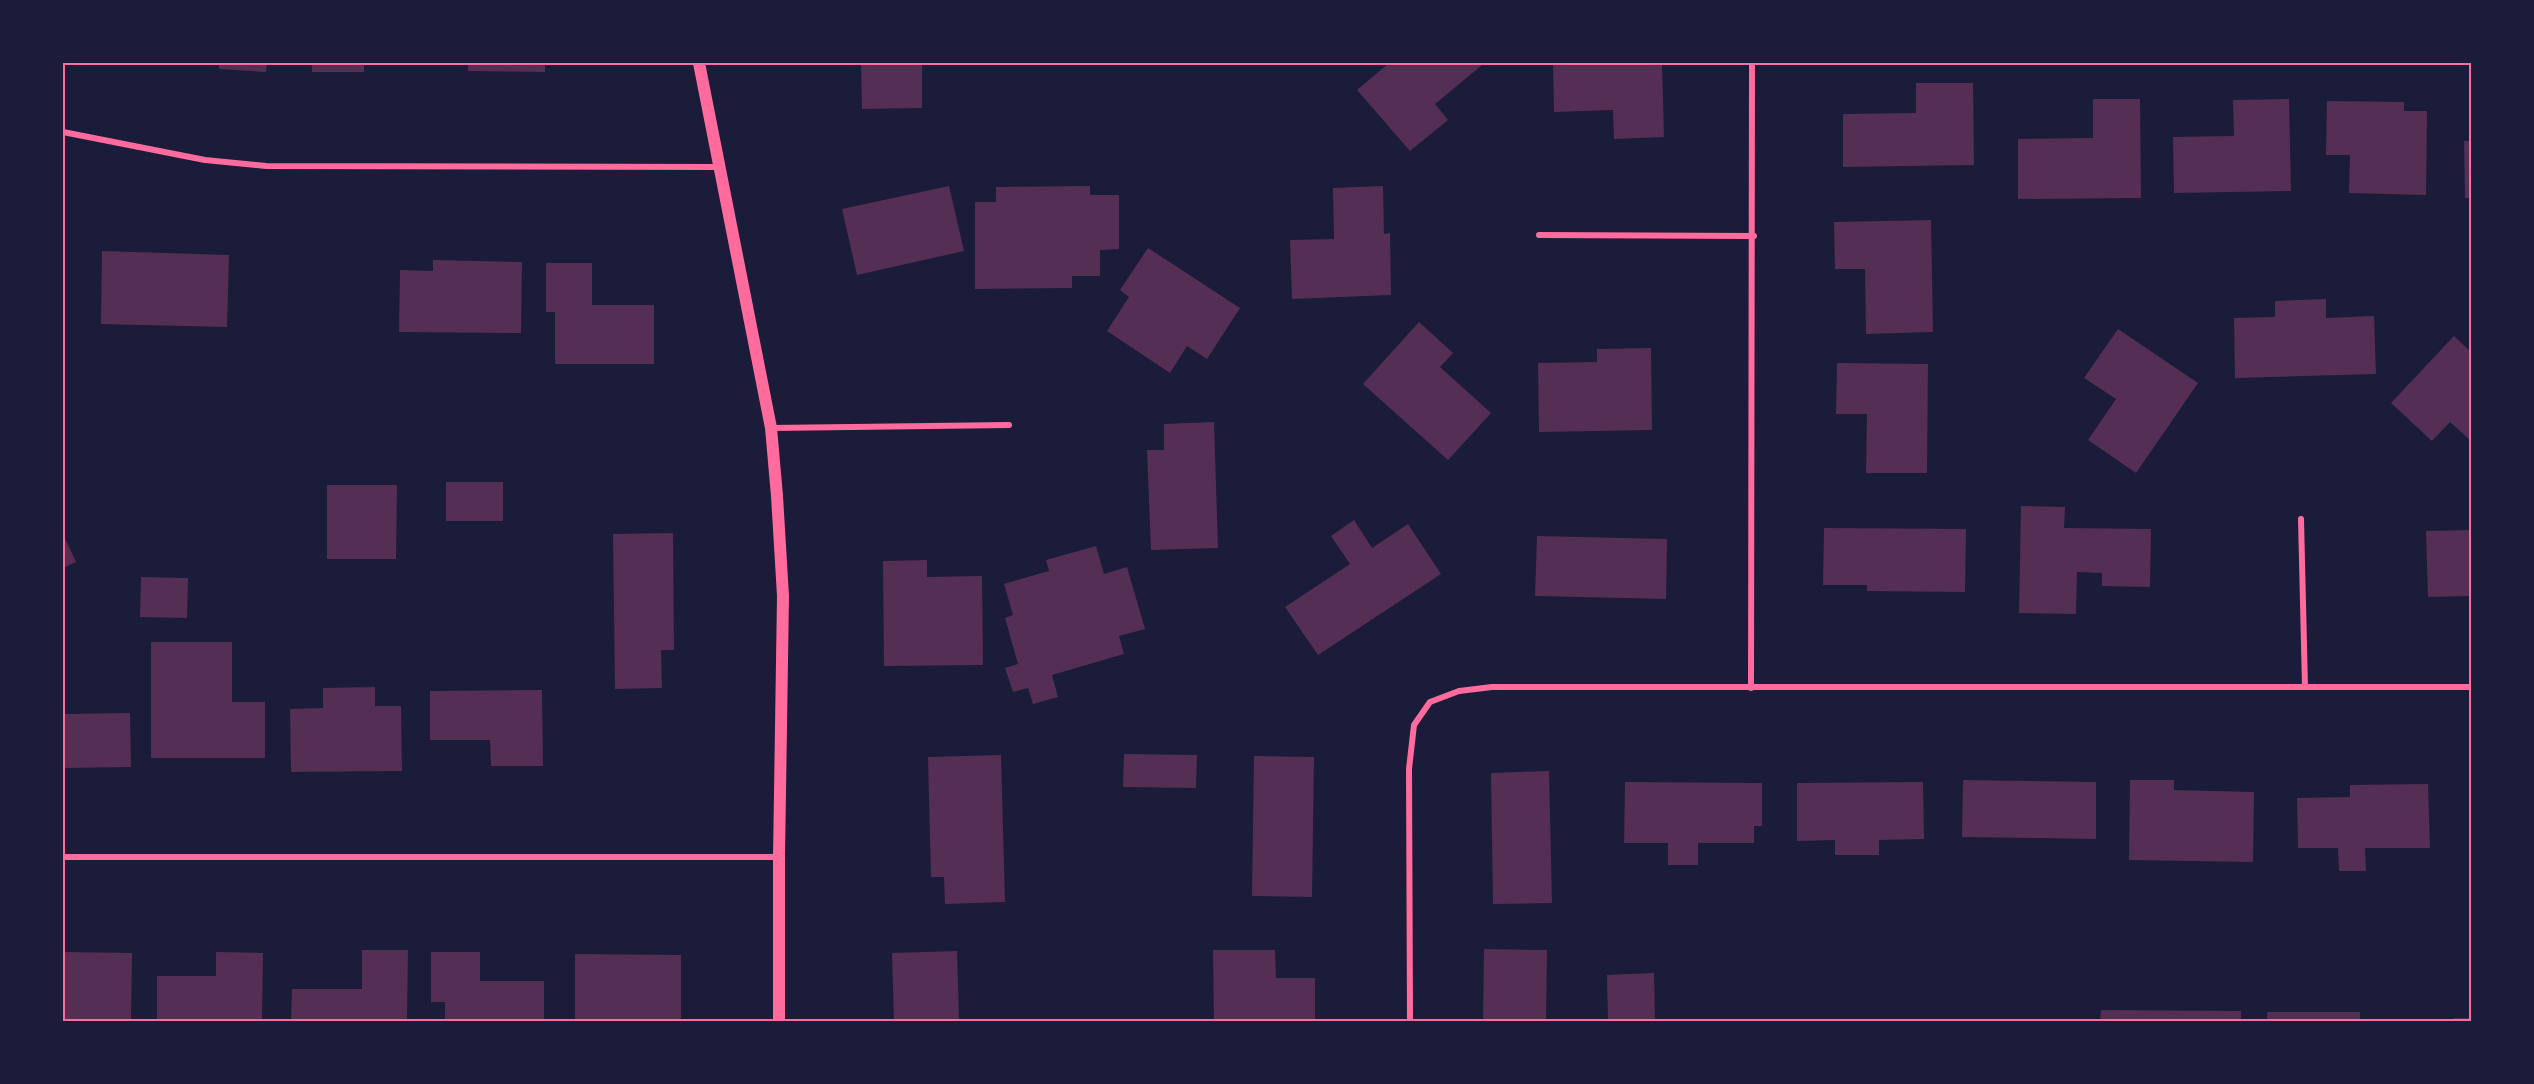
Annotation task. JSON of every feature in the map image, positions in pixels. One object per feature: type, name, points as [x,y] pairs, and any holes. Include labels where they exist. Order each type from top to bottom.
[{"type":"main road","points":[[699,63],[771,428],[783,596],[778,857],[779,1021]]},
{"type":"street","points":[[1751,688],[1754,236],[1752,63]]},
{"type":"street","points":[[63,132],[205,160],[266,166],[721,167]]},
{"type":"street","points":[[1539,235],[1754,236]]},
{"type":"street","points":[[771,428],[1009,425]]},
{"type":"street","points":[[2301,519],[2305,687]]},
{"type":"street","points":[[1410,1021],[1409,769],[1414,725],[1430,702],[1460,691],[1492,687],[2471,687]]},
{"type":"street","points":[[63,857],[778,857]]},
{"type":"building","points":[[219,63],[267,63],[266,72],[219,69]]},
{"type":"building","points":[[312,63],[364,63],[364,72],[312,72]]},
{"type":"building","points":[[468,63],[545,63],[545,72],[468,71]]},
{"type":"building","points":[[861,63],[922,63],[922,108],[862,109]]},
{"type":"building","points":[[1389,63],[1481,63],[1482,65],[1435,104],[1448,120],[1410,151],[1357,90]]},
{"type":"building","points":[[1553,63],[1662,63],[1664,137],[1614,139],[1613,110],[1554,112]]},
{"type":"building","points":[[1916,83],[1973,83],[1974,165],[1843,167],[1843,114],[1916,113]]},
{"type":"building","points":[[2093,99],[2140,99],[2141,198],[2018,199],[2018,139],[2093,138]]},
{"type":"building","points":[[2289,99],[2291,191],[2174,193],[2173,137],[2234,136],[2233,100]]},
{"type":"building","points":[[2327,101],[2404,102],[2404,111],[2427,111],[2426,195],[2349,193],[2350,155],[2326,155]]},
{"type":"building","points":[[2464,141],[2471,141],[2471,198],[2465,198]]},
{"type":"building","points":[[949,186],[964,251],[857,275],[842,209]]},
{"type":"building","points":[[1090,186],[1090,195],[1119,195],[1119,249],[1100,250],[1100,276],[1072,276],[1072,288],[975,289],[975,202],[996,202],[996,187]]},
{"type":"building","points":[[1383,186],[1384,234],[1390,233],[1391,295],[1292,299],[1290,240],[1334,239],[1333,188]]},
{"type":"building","points":[[1931,220],[1933,332],[1866,334],[1865,269],[1835,269],[1834,222]]},
{"type":"building","points":[[1148,248],[1240,308],[1207,359],[1187,346],[1170,373],[1107,331],[1129,297],[1120,290]]},
{"type":"building","points":[[102,251],[229,255],[227,327],[101,324]]},
{"type":"building","points":[[433,260],[522,262],[521,333],[399,332],[400,270],[433,271]]},
{"type":"building","points":[[546,263],[592,263],[592,305],[654,305],[654,364],[555,364],[555,312],[546,312]]},
{"type":"building","points":[[2326,299],[2326,318],[2374,316],[2376,374],[2235,378],[2234,318],[2275,317],[2275,301]]},
{"type":"building","points":[[1419,322],[1453,353],[1440,367],[1491,413],[1448,460],[1363,384]]},
{"type":"building","points":[[2118,329],[2198,383],[2136,473],[2088,440],[2116,399],[2084,378]]},
{"type":"building","points":[[2454,336],[2471,352],[2471,441],[2450,422],[2432,441],[2391,403]]},
{"type":"building","points":[[1651,348],[1652,430],[1539,432],[1538,363],[1597,362],[1597,349]]},
{"type":"building","points":[[1837,363],[1928,364],[1927,473],[1866,473],[1867,414],[1836,414]]},
{"type":"building","points":[[1214,422],[1218,548],[1151,550],[1147,450],[1164,450],[1164,424]]},
{"type":"building","points":[[446,482],[503,482],[503,521],[446,521]]},
{"type":"building","points":[[327,485],[397,485],[396,559],[327,559]]},
{"type":"building","points":[[2021,506],[2065,507],[2064,528],[2151,529],[2150,587],[2102,586],[2102,573],[2077,572],[2076,614],[2019,613]]},
{"type":"building","points":[[1354,520],[1372,548],[1408,524],[1441,574],[1318,655],[1285,607],[1350,564],[1331,536]]},
{"type":"building","points":[[1824,528],[1966,529],[1965,592],[1867,591],[1867,585],[1823,585]]},
{"type":"building","points":[[2471,530],[2471,596],[2428,597],[2426,531]]},
{"type":"building","points":[[673,533],[674,650],[661,650],[662,688],[615,689],[613,534]]},
{"type":"building","points":[[63,534],[76,562],[63,568]]},
{"type":"building","points":[[1537,536],[1667,539],[1666,599],[1535,596]]},
{"type":"building","points":[[1096,546],[1104,574],[1127,567],[1145,629],[1119,636],[1124,654],[1052,675],[1058,697],[1033,704],[1028,688],[1013,692],[1005,668],[1018,664],[1005,618],[1013,615],[1004,584],[1049,571],[1046,560]]},
{"type":"building","points":[[927,560],[927,577],[982,576],[983,665],[884,666],[883,561]]},
{"type":"building","points":[[141,577],[188,578],[187,618],[140,617]]},
{"type":"building","points":[[151,642],[232,642],[232,702],[265,702],[265,758],[151,758]]},
{"type":"building","points":[[375,687],[375,706],[401,706],[402,771],[291,772],[290,709],[323,708],[323,688]]},
{"type":"building","points":[[542,690],[543,766],[491,766],[490,740],[430,740],[430,691]]},
{"type":"building","points":[[130,713],[131,767],[63,768],[63,714]]},
{"type":"building","points":[[1124,754],[1197,755],[1196,788],[1123,787]]},
{"type":"building","points":[[1001,755],[1005,902],[945,904],[944,877],[931,877],[928,757]]},
{"type":"building","points":[[1254,756],[1314,757],[1312,897],[1252,896]]},
{"type":"building","points":[[1549,771],[1552,903],[1493,904],[1491,773]]},
{"type":"building","points":[[1963,780],[2096,782],[2096,839],[1962,837]]},
{"type":"building","points":[[2130,780],[2174,780],[2174,790],[2254,792],[2253,862],[2129,860]]},
{"type":"building","points":[[1625,782],[1762,783],[1762,826],[1754,826],[1754,843],[1698,843],[1698,865],[1668,865],[1668,843],[1624,843]]},
{"type":"building","points":[[1923,782],[1924,839],[1879,840],[1879,855],[1835,855],[1835,840],[1797,841],[1797,783]]},
{"type":"building","points":[[2428,784],[2430,848],[2365,848],[2366,871],[2339,871],[2338,848],[2298,848],[2297,798],[2350,797],[2350,785]]},
{"type":"building","points":[[1484,949],[1547,950],[1546,1021],[1483,1021]]},
{"type":"building","points":[[362,950],[408,950],[407,1021],[291,1021],[292,989],[362,989]]},
{"type":"building","points":[[1213,950],[1275,950],[1276,978],[1315,978],[1315,1021],[1214,1021]]},
{"type":"building","points":[[957,951],[959,1021],[894,1021],[892,953]]},
{"type":"building","points":[[63,952],[132,953],[131,1021],[63,1020]]},
{"type":"building","points":[[216,952],[263,953],[262,1021],[157,1021],[157,976],[216,976]]},
{"type":"building","points":[[431,952],[480,952],[480,981],[544,981],[544,1021],[445,1021],[445,1002],[431,1002]]},
{"type":"building","points":[[575,954],[681,955],[681,1021],[575,1021]]},
{"type":"building","points":[[1654,973],[1655,1021],[1608,1021],[1607,975]]},
{"type":"building","points":[[2101,1010],[2241,1011],[2241,1021],[2100,1021]]},
{"type":"building","points":[[2267,1012],[2360,1012],[2360,1021],[2267,1021]]},
{"type":"building","points":[[2453,1018],[2471,1018],[2471,1021],[2453,1021]]}]
